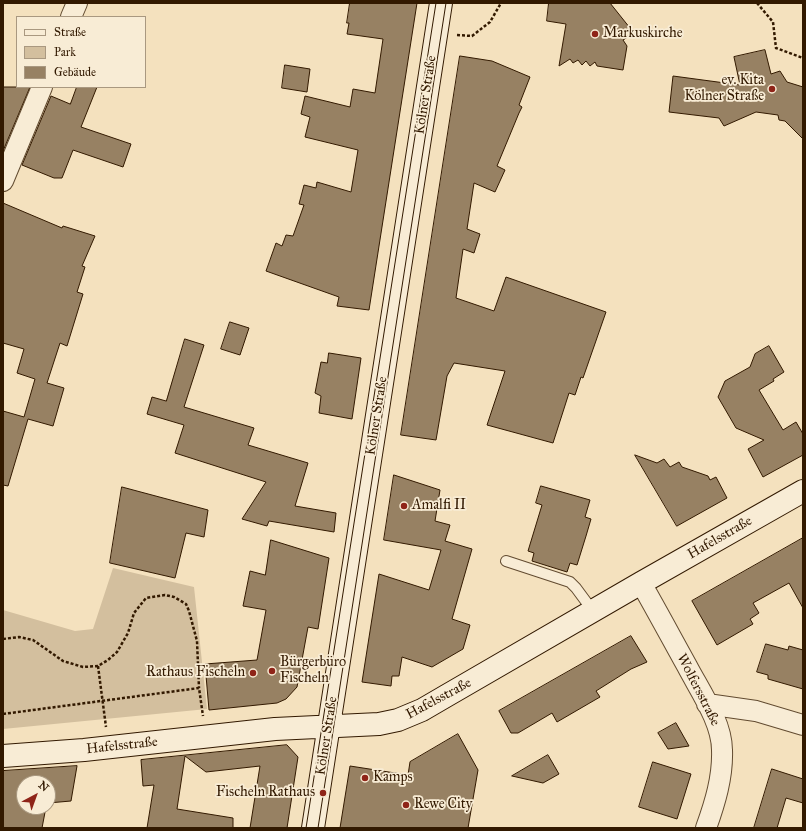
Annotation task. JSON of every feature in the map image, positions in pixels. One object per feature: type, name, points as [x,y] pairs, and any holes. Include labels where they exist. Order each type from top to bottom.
[{"type":"main road","name":"Kölner Straße","points":[[313,828],[441,3]]},
{"type":"main road","name":"Hafelsstraße","points":[[3,756],[84,750],[108,746],[275,729],[379,724],[404,718],[422,710],[803,491]]},
{"type":"street","points":[[71,16],[77,3]]},
{"type":"street","points":[[3,181],[42,88]]},
{"type":"street","name":"Wolfersstraße","points":[[641,583],[707,704],[719,731],[722,749],[722,767],[716,799],[706,828]]},
{"type":"street","points":[[707,704],[756,711],[803,725]]},
{"type":"lane","points":[[506,561],[570,582],[593,611]]},
{"type":"path","points":[[436,34],[472,36],[490,22],[502,3]]},
{"type":"path","points":[[757,3],[773,22],[776,48],[803,58]]},
{"type":"path","points":[[3,639],[19,636],[34,640],[62,661],[82,667],[98,666],[117,652],[128,633],[134,613],[146,598],[165,595],[174,597],[186,604],[197,641],[199,688],[206,736]]},
{"type":"path","points":[[98,666],[108,746]]},
{"type":"path","points":[[3,714],[199,688]]},
{"type":"green space","points":[[113,568],[194,587],[207,709],[3,729],[3,610],[75,631],[93,629]]},
{"type":"building","points":[[350,3],[417,3],[369,310],[337,306],[339,297],[266,271],[276,243],[282,246],[286,235],[293,236],[304,205],[299,204],[304,185],[316,188],[317,182],[351,192],[358,150],[305,137],[310,117],[301,114],[305,96],[350,107],[353,89],[375,93],[383,39],[347,34]]},
{"type":"building","name":"Markuskirche","points":[[549,3],[610,3],[630,28],[625,32],[628,37],[623,40],[627,46],[623,70],[597,66],[595,62],[590,66],[586,61],[582,65],[578,60],[573,63],[570,59],[559,66],[566,24],[547,21]]},
{"type":"building","name":"ev. Kita Kölner Straße","points":[[765,50],[771,74],[780,71],[787,82],[803,87],[803,139],[785,121],[779,120],[778,115],[756,112],[724,126],[719,118],[669,112],[673,76],[740,85],[734,57]]},
{"type":"building","points":[[460,56],[492,61],[530,77],[519,105],[522,107],[497,166],[505,170],[495,192],[474,183],[467,229],[480,234],[474,253],[463,249],[456,298],[494,311],[506,277],[606,312],[583,378],[581,377],[575,395],[569,393],[553,443],[487,425],[505,371],[454,363],[447,376],[436,440],[401,435]]},
{"type":"building","points":[[285,65],[310,69],[307,92],[282,88]]},
{"type":"building","points":[[3,87],[30,88],[3,151]]},
{"type":"building","points":[[77,88],[97,88],[81,127],[131,144],[123,167],[73,150],[62,178],[54,178],[22,165],[51,96],[70,104]]},
{"type":"building","points":[[3,203],[62,228],[63,226],[95,236],[82,266],[85,267],[77,292],[83,294],[67,346],[60,343],[47,383],[64,388],[53,426],[28,419],[8,486],[3,485],[3,411],[24,417],[35,379],[17,373],[24,349],[3,343]]},
{"type":"building","points":[[230,322],[249,328],[240,355],[221,349]]},
{"type":"building","points":[[185,339],[204,345],[184,407],[254,428],[248,445],[308,463],[295,506],[336,513],[334,532],[269,521],[267,526],[242,519],[266,482],[175,453],[184,425],[147,414],[152,397],[166,401]]},
{"type":"building","points":[[769,346],[784,372],[773,379],[774,381],[759,390],[783,430],[796,422],[803,434],[803,455],[763,477],[748,449],[764,440],[736,428],[718,397],[725,381],[750,367],[755,354]]},
{"type":"building","points":[[329,353],[361,358],[352,419],[319,413],[321,396],[315,393],[321,362],[327,363]]},
{"type":"building","points":[[635,455],[657,463],[664,459],[670,467],[679,462],[682,467],[708,476],[710,480],[716,477],[727,498],[677,526]]},
{"type":"building","points":[[394,475],[440,490],[435,521],[450,525],[445,541],[472,549],[452,619],[470,625],[463,649],[432,667],[402,657],[399,676],[392,676],[391,686],[362,682],[379,574],[429,590],[441,550],[384,540]]},
{"type":"building","points":[[541,486],[590,500],[585,517],[591,519],[577,565],[570,563],[567,572],[532,561],[534,553],[528,551],[542,505],[536,503]]},
{"type":"building","points":[[122,487],[208,510],[204,537],[186,533],[175,578],[110,563]]},
{"type":"building","points":[[803,538],[803,608],[789,583],[753,603],[759,613],[750,619],[753,624],[717,645],[692,601]]},
{"type":"building","points":[[271,540],[329,558],[318,629],[308,627],[297,687],[286,699],[277,703],[209,710],[205,664],[257,660],[266,610],[243,606],[250,571],[265,575]]},
{"type":"building","points":[[631,636],[647,662],[631,669],[596,691],[600,697],[557,722],[552,713],[518,733],[511,733],[499,711]]},
{"type":"building","points":[[766,644],[788,650],[789,646],[803,650],[803,689],[768,679],[768,675],[757,672]]},
{"type":"building","points":[[676,723],[689,746],[668,749],[658,733]]},
{"type":"building","points":[[458,734],[478,770],[468,828],[340,828],[350,766],[408,775],[410,762]]},
{"type":"building","points":[[287,745],[298,757],[287,828],[250,828],[260,766],[206,772],[185,756],[177,809],[233,818],[233,828],[147,828],[154,785],[143,786],[141,760]]},
{"type":"building","points":[[548,755],[559,774],[543,783],[512,776]]},
{"type":"building","points":[[653,762],[691,774],[677,819],[639,807]]},
{"type":"building","points":[[77,766],[71,801],[56,802],[56,775],[16,775],[16,815],[44,815],[42,828],[3,828],[3,771]]},
{"type":"building","points":[[772,769],[803,779],[803,803],[786,798],[777,828],[754,828]]},
{"type":"tram line","points":[[306,828],[436,3]]},
{"type":"tram line","points":[[318,828],[446,3]]},
{"type":"place","name":"Markuskirche","points":[[595,34]]},
{"type":"place","name":"ev. Kita Kölner Straße","points":[[772,89]]},
{"type":"place","name":"Amalfi II","points":[[404,506]]},
{"type":"place","name":"Bürgerbüro Fischeln","points":[[272,671]]},
{"type":"place","name":"Rathaus Fischeln","points":[[253,673]]},
{"type":"place","name":"Kamps","points":[[365,778]]},
{"type":"place","name":"Fischeln Rathaus","points":[[323,793]]},
{"type":"place","name":"Rewe City","points":[[406,805]]}]
